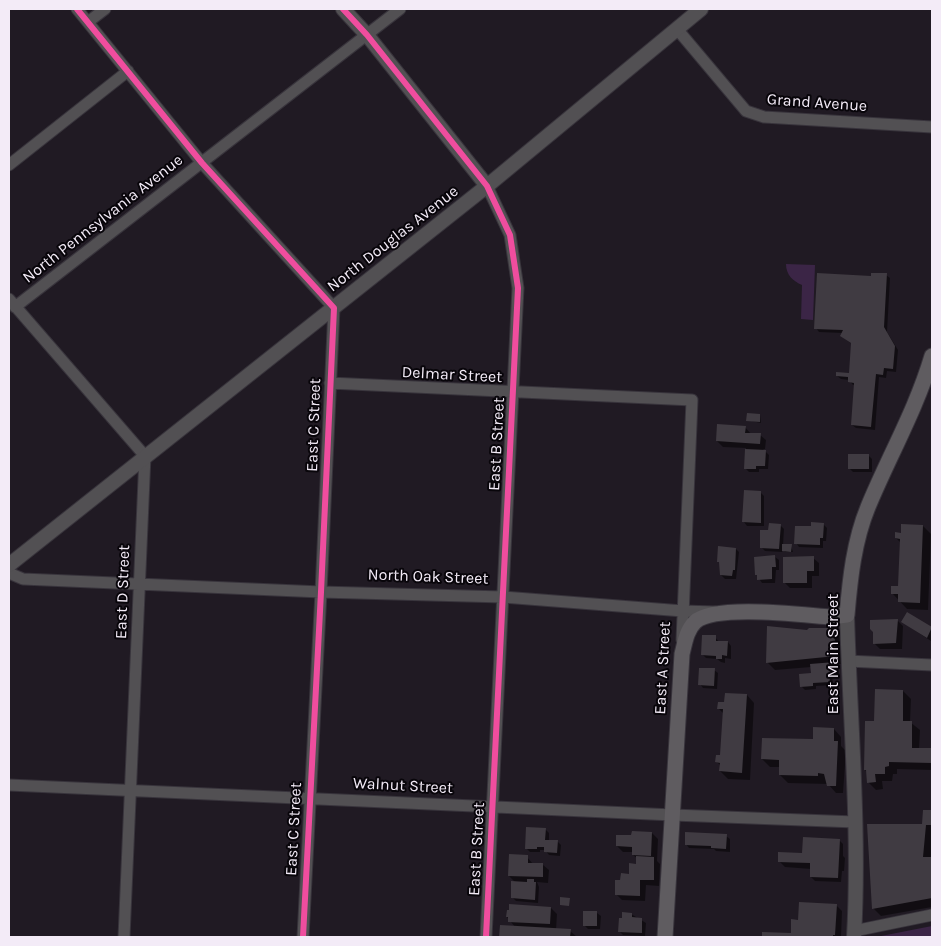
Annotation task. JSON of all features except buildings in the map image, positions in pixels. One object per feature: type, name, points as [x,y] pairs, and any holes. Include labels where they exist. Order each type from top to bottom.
[{"type":"main road","name":"East Main Street","points":[[847,615],[852,563],[867,508],[923,387],[932,356]]},
{"type":"main road","name":"North Oak Street","points":[[730,612],[830,617],[847,615]]},
{"type":"main road","points":[[682,654],[687,634],[695,623],[702,618],[730,612]]},
{"type":"main road","name":"East A Street","points":[[666,937],[682,654]]},
{"type":"street","points":[[76,9],[202,163],[334,308]]},
{"type":"street","points":[[88,22],[105,9]]},
{"type":"street","name":"East B Street","points":[[343,9],[367,35],[488,186],[510,235],[518,288],[486,937]]},
{"type":"street","name":"North Pennsylvania Avenue","points":[[12,303],[202,163],[400,9]]},
{"type":"street","name":"North Douglas Avenue","points":[[9,565],[488,186],[701,9]]},
{"type":"street","name":"Grand Avenue","points":[[677,29],[746,111],[764,117],[932,127]]},
{"type":"street","points":[[9,165],[128,71]]},
{"type":"street","points":[[12,303],[145,456]]},
{"type":"street","name":"East C Street","points":[[302,937],[334,308]]},
{"type":"street","name":"Delmar Street","points":[[330,383],[692,400]]},
{"type":"street","name":"East A Street","points":[[682,654],[692,400]]},
{"type":"street","name":"East D Street","points":[[124,937],[145,456]]},
{"type":"street","name":"North Oak Street","points":[[9,573],[23,578],[321,592],[503,597],[683,611],[730,612]]},
{"type":"street","name":"East Main Street","points":[[847,615],[857,902],[854,934]]},
{"type":"street","points":[[848,661],[932,665]]},
{"type":"street","name":"Walnut Street","points":[[9,785],[855,822]]},
{"type":"street","points":[[854,934],[932,914]]},
{"type":"shaded area","points":[[786,264],[815,265],[813,320],[801,319],[802,285],[791,277],[787,271]]},
{"type":"shaded area","points":[[932,926],[932,937],[876,937]]},
{"type":"cycle path","points":[[77,9],[202,163],[334,308],[303,937]]},
{"type":"cycle path","points":[[343,9],[367,35],[487,186],[510,235],[518,288],[486,937]]}]
